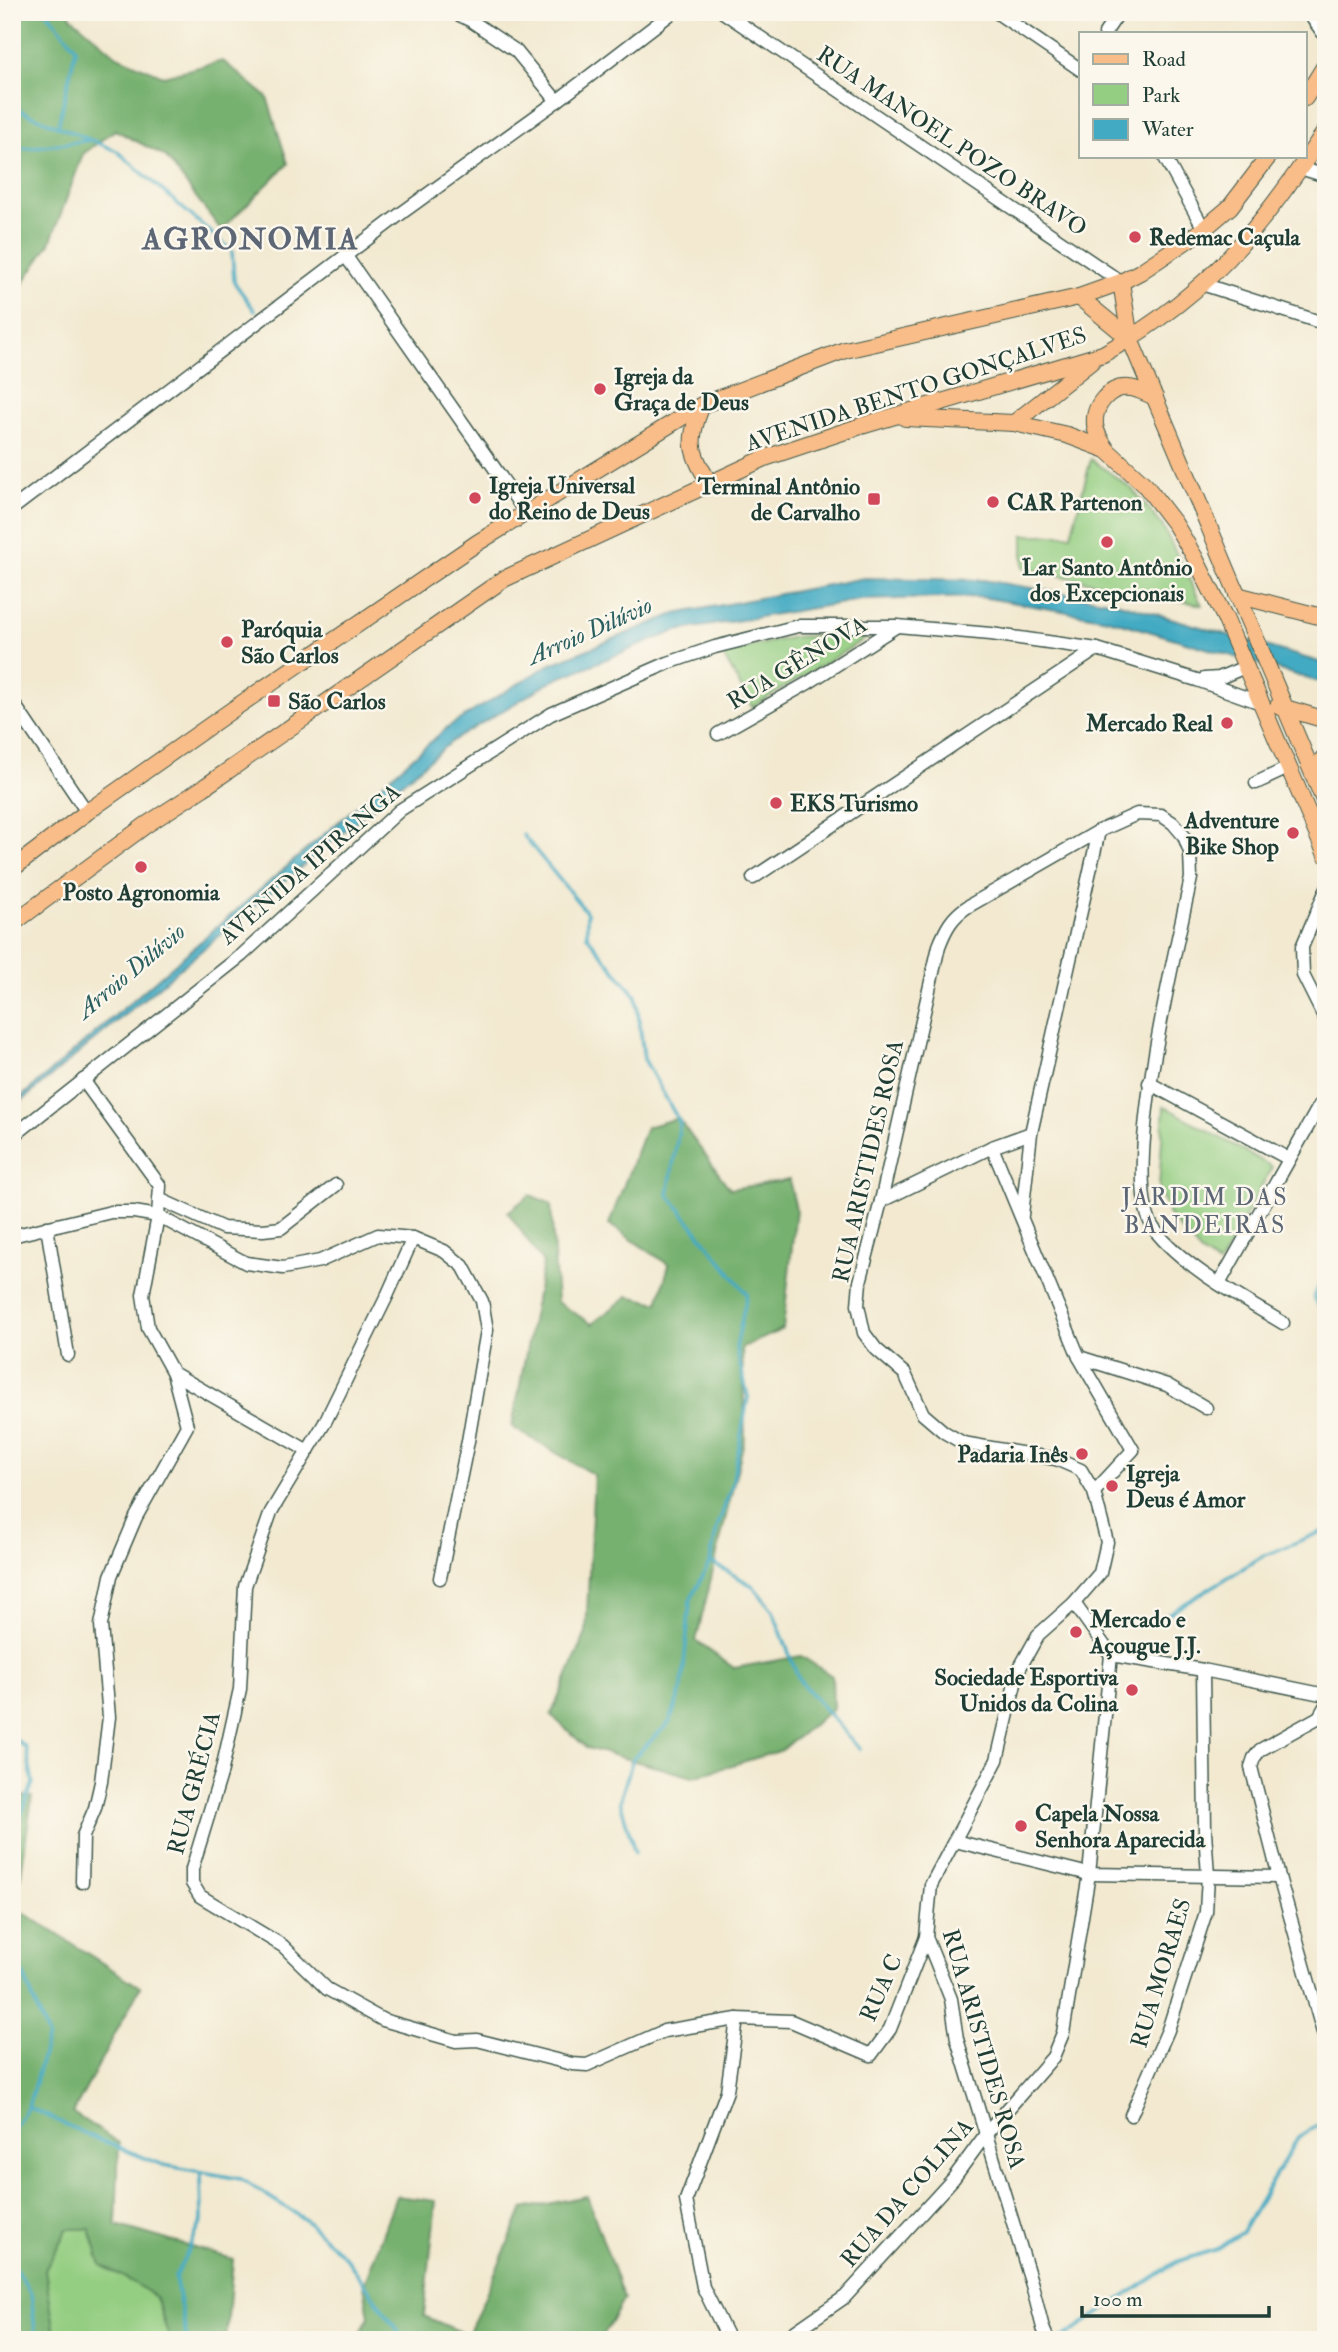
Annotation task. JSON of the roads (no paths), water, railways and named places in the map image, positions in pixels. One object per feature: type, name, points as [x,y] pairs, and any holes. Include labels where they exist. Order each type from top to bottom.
[{"type":"main road","points":[[1306,96],[1326,64]]},
{"type":"main road","name":"AVENIDA BENTO GONÇALVES","points":[[12,925],[146,825],[504,579],[765,458],[889,417],[1103,354],[1130,339],[1202,284],[1242,244],[1326,130]]},
{"type":"main road","name":"AVENIDA BENTO GONÇALVES","points":[[12,869],[232,709],[526,513],[702,405],[845,350],[1079,297],[1121,282],[1204,229],[1230,207],[1267,158]]},
{"type":"main road","points":[[1121,282],[1130,339],[1326,805]]},
{"type":"main road","points":[[1079,297],[1130,339]]},
{"type":"main road","points":[[1014,423],[1103,354]]},
{"type":"main road","points":[[1155,397],[1130,387],[1111,392],[1097,408],[1095,425],[1099,439],[1107,450],[1145,485],[1175,524],[1194,556],[1225,618],[1326,855]]},
{"type":"main road","points":[[702,405],[692,429],[692,446],[700,469],[709,482]]},
{"type":"main road","points":[[889,417],[1014,423],[1067,435],[1107,450]]},
{"type":"main road","points":[[1237,594],[1326,618]]},
{"type":"main road","name":"AVENIDA IPIRANGA","points":[[1261,703],[1326,720]]},
{"type":"main road","points":[[1318,787],[1321,761],[1326,755]]},
{"type":"street","points":[[453,12],[470,20],[516,51],[557,101]]},
{"type":"street","points":[[12,509],[345,255],[557,101],[673,12]]},
{"type":"street","name":"RUA MANOEL POZO BRAVO","points":[[723,12],[1121,282]]},
{"type":"street","points":[[996,12],[1079,69]]},
{"type":"street","points":[[1106,32],[1119,12]]},
{"type":"street","points":[[1308,12],[1326,37]]},
{"type":"street","points":[[1165,158],[1204,229]]},
{"type":"street","points":[[1300,168],[1326,176]]},
{"type":"street","points":[[345,255],[526,513]]},
{"type":"street","points":[[1202,284],[1326,324]]},
{"type":"street","name":"AVENIDA IPIRANGA","points":[[12,1137],[242,955],[400,810],[551,714],[668,663],[715,647],[798,626],[897,626],[991,634],[1097,649],[1261,703]]},
{"type":"street","name":"RUA GÊNOVA","points":[[718,734],[808,683],[897,626]]},
{"type":"street","points":[[753,878],[1097,649]]},
{"type":"street","name":"AVENIDA IPIRANGA","points":[[1197,680],[1219,678],[1244,664]]},
{"type":"street","points":[[12,701],[88,812]]},
{"type":"street","points":[[1256,783],[1288,768]]},
{"type":"street","name":"RUA ARISTIDES ROSA","points":[[1048,2340],[957,2039],[951,1999],[926,1937],[931,1885],[997,1760],[1017,1671],[1038,1635],[1074,1603],[1100,1573],[1107,1542],[1094,1492],[1081,1470],[1056,1459],[963,1443],[944,1432],[923,1414],[905,1374],[876,1349],[864,1334],[858,1305],[860,1282],[939,946],[946,928],[956,915],[967,907],[1099,831],[1137,814],[1161,816],[1173,823],[1184,836],[1191,852],[1191,878],[1149,1083]]},
{"type":"street","points":[[1022,1215],[1031,1133],[1099,831]]},
{"type":"street","points":[[1326,890],[1302,947],[1303,975],[1326,1021]]},
{"type":"street","points":[[82,1882],[83,1836],[95,1808],[101,1782],[109,1717],[100,1625],[111,1576],[136,1517],[187,1428],[173,1373],[148,1328],[144,1295],[158,1216],[160,1186],[83,1080]]},
{"type":"street","points":[[1283,1323],[1219,1284],[1175,1249],[1154,1228],[1148,1217],[1144,1179],[1149,1083],[1289,1159]]},
{"type":"street","points":[[1219,1284],[1326,1094]]},
{"type":"street","points":[[881,1201],[992,1147],[1031,1133]]},
{"type":"street","points":[[992,1147],[1079,1357],[1133,1451],[1094,1492]]},
{"type":"street","points":[[159,1199],[223,1228],[263,1230],[281,1228],[336,1185]]},
{"type":"street","points":[[12,1236],[111,1212],[158,1216],[246,1263],[283,1268],[320,1261],[378,1235],[412,1238],[444,1251],[463,1266],[482,1301],[487,1330],[440,1578]]},
{"type":"street","points":[[47,1227],[68,1355]]},
{"type":"street","name":"RUA GRÉCIA","points":[[412,1238],[387,1296],[324,1424],[271,1512],[245,1586],[240,1689],[221,1774],[192,1869],[192,1883],[200,1896],[283,1946],[327,1989],[383,2021],[456,2041],[477,2040],[572,2064],[587,2065],[664,2031],[737,2018],[791,2021],[871,2055]]},
{"type":"street","points":[[1079,1357],[1167,1385],[1206,1408]]},
{"type":"street","points":[[173,1373],[308,1451]]},
{"type":"street","points":[[1074,1603],[1111,1655],[1326,1695]]},
{"type":"street","name":"RUA DA COLINA","points":[[783,2340],[845,2297],[953,2179],[986,2134],[1053,2057],[1063,2034],[1089,1874],[1111,1655]]},
{"type":"street","name":"RUA MORAES","points":[[1131,2115],[1168,2030],[1206,1912],[1208,1876],[1203,1670]]},
{"type":"street","points":[[1324,2036],[1251,1767],[1260,1750],[1319,1717],[1326,1705]]},
{"type":"street","points":[[955,1841],[1089,1874],[1279,1877]]},
{"type":"street","name":"RUA C","points":[[871,2055],[890,2029],[926,1937]]},
{"type":"street","points":[[729,2340],[703,2287],[686,2200],[727,2091],[737,2018]]},
{"type":"water","name":"Arroio Dilúvio","points":[[864,578],[983,580],[1116,602],[1326,664],[1326,684],[1108,619],[981,597],[861,600],[676,631],[554,680],[452,741],[12,1109],[12,1105],[449,726],[549,665],[675,614]]},
{"type":"waterway","points":[[47,12],[76,48],[58,126]]},
{"type":"waterway","points":[[12,107],[117,151],[232,251],[234,282],[255,311]]},
{"type":"waterway","points":[[12,150],[90,140]]},
{"type":"waterway","points":[[523,835],[587,913],[587,936],[636,996],[644,1059],[680,1123],[668,1194],[747,1294],[736,1348],[748,1397],[732,1485],[717,1528],[710,1562],[690,1601],[682,1687],[670,1722],[633,1758],[620,1801],[635,1853]]},
{"type":"waterway","points":[[1325,1273],[1314,1297],[1326,1319]]},
{"type":"waterway","points":[[12,1500],[12,1508]]},
{"type":"waterway","points":[[1158,1620],[1263,1556],[1326,1530]]},
{"type":"waterway","points":[[711,1562],[753,1586],[773,1611],[799,1680],[860,1749]]},
{"type":"waterway","points":[[12,1737],[26,1748],[33,1783],[12,1839]]},
{"type":"waterway","points":[[12,1945],[48,2037],[28,2107],[12,2132]]},
{"type":"waterway","points":[[28,2107],[97,2139],[163,2165],[241,2179],[304,2219],[346,2258],[405,2340]]},
{"type":"waterway","points":[[1059,2340],[1176,2262],[1217,2249],[1242,2232],[1298,2137],[1326,2120]]},
{"type":"waterway","points":[[187,2340],[175,2277],[202,2221],[201,2172]]},
{"type":"waterway","points":[[12,2264],[31,2294],[36,2340]]},
{"type":"place","name":"Redemac Caçula","points":[[1135,237]]},
{"type":"place","name":"Igreja da Graça de Deus","points":[[600,389]]},
{"type":"place","name":"Igreja Universal do Reino de Deus","points":[[475,498]]},
{"type":"place","name":"Terminal Antônio de Carvalho","points":[[874,499]]},
{"type":"place","name":"CAR Partenon","points":[[993,502]]},
{"type":"place","name":"Lar Santo Antônio dos Excepcionais","points":[[1107,542]]},
{"type":"place","name":"Paróquia São Carlos","points":[[227,642]]},
{"type":"place","name":"São Carlos","points":[[274,701]]},
{"type":"place","name":"Mercado Real","points":[[1227,723]]},
{"type":"place","name":"EKS Turismo","points":[[776,803]]},
{"type":"place","name":"Adventure Bike Shop","points":[[1293,833]]},
{"type":"place","name":"Posto Agronomia","points":[[141,867]]},
{"type":"place","name":"Padaria Inês","points":[[1082,1454]]},
{"type":"place","name":"Igreja Deus é Amor","points":[[1112,1486]]},
{"type":"place","name":"Mercado e Açougue J.J.","points":[[1076,1632]]},
{"type":"place","name":"Sociedade Esportiva Unidos da Colina","points":[[1132,1690]]},
{"type":"place","name":"Capela Nossa Senhora Aparecida","points":[[1021,1826]]},
{"type":"district","name":"AGRONOMIA","points":[[251,239]]},
{"type":"district","name":"JARDIM DAS BANDEIRAS","points":[[1205,1211]]}]
